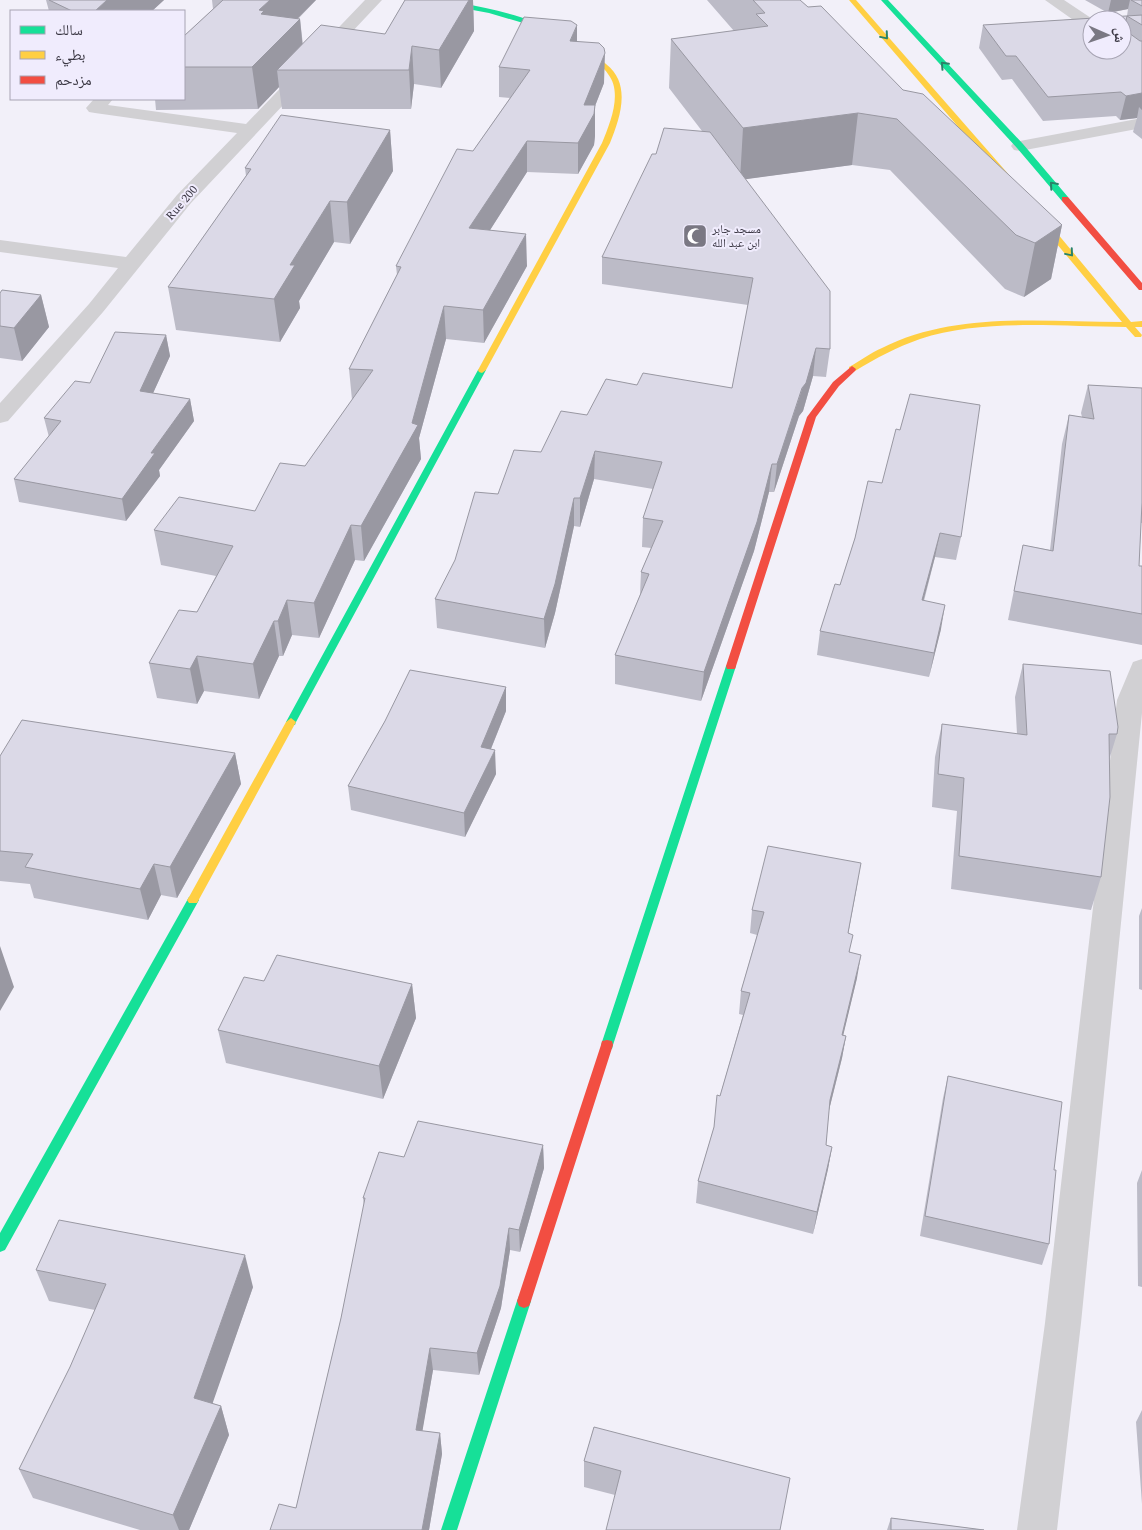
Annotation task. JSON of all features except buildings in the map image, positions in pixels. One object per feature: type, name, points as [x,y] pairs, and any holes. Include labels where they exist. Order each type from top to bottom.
[{"type":"street","name":"Rue 200","points":[[0,416],[96,308],[184,199],[374,0]]},
{"type":"street","points":[[0,1246],[232,828],[573,204],[606,143],[617,117],[618,94],[613,75],[589,52],[556,33],[517,18],[470,7],[422,0]]},
{"type":"street","points":[[852,0],[877,26],[1017,190]]},
{"type":"street","points":[[884,0],[1020,146],[1142,288]]},
{"type":"street","points":[[1053,0],[1082,18]]},
{"type":"street","points":[[103,100],[95,108],[251,130]]},
{"type":"street","points":[[1020,146],[1142,123]]},
{"type":"street","points":[[1030,205],[1137,324],[1142,342]]},
{"type":"street","points":[[0,246],[131,264]]},
{"type":"street","points":[[449,1530],[812,417],[844,376],[882,350],[928,333],[966,325],[1012,322],[1137,324]]},
{"type":"street","points":[[1037,1530],[1063,1323],[1130,700],[1142,668]]},
{"type":"traffic: fast","points":[[422,0],[489,11],[532,24],[553,33],[592,57]]},
{"type":"traffic: fast","points":[[884,0],[1020,146],[1065,199]]},
{"type":"traffic: fast","points":[[291,722],[482,370]]},
{"type":"traffic: fast","points":[[607,1045],[731,666]]},
{"type":"traffic: fast","points":[[0,1246],[193,900]]},
{"type":"traffic: fast","points":[[449,1530],[524,1301]]},
{"type":"traffic: slow","points":[[852,0],[1007,178]]},
{"type":"traffic: slow","points":[[482,370],[606,143],[612,127],[618,100],[616,83],[609,70],[592,57]]},
{"type":"traffic: slow","points":[[1034,211],[1138,335]]},
{"type":"traffic: slow","points":[[852,369],[885,349],[920,336],[956,328],[992,324],[1030,323],[1142,324]]},
{"type":"traffic: slow","points":[[193,900],[291,722]]},
{"type":"traffic: jam","points":[[1065,199],[1142,288]]},
{"type":"traffic: jam","points":[[731,666],[812,417],[836,384],[852,369]]},
{"type":"traffic: jam","points":[[524,1301],[607,1045]]},
{"type":"place","name":"مسجد جابر ابن عبد الله","points":[[695,236]]}]
